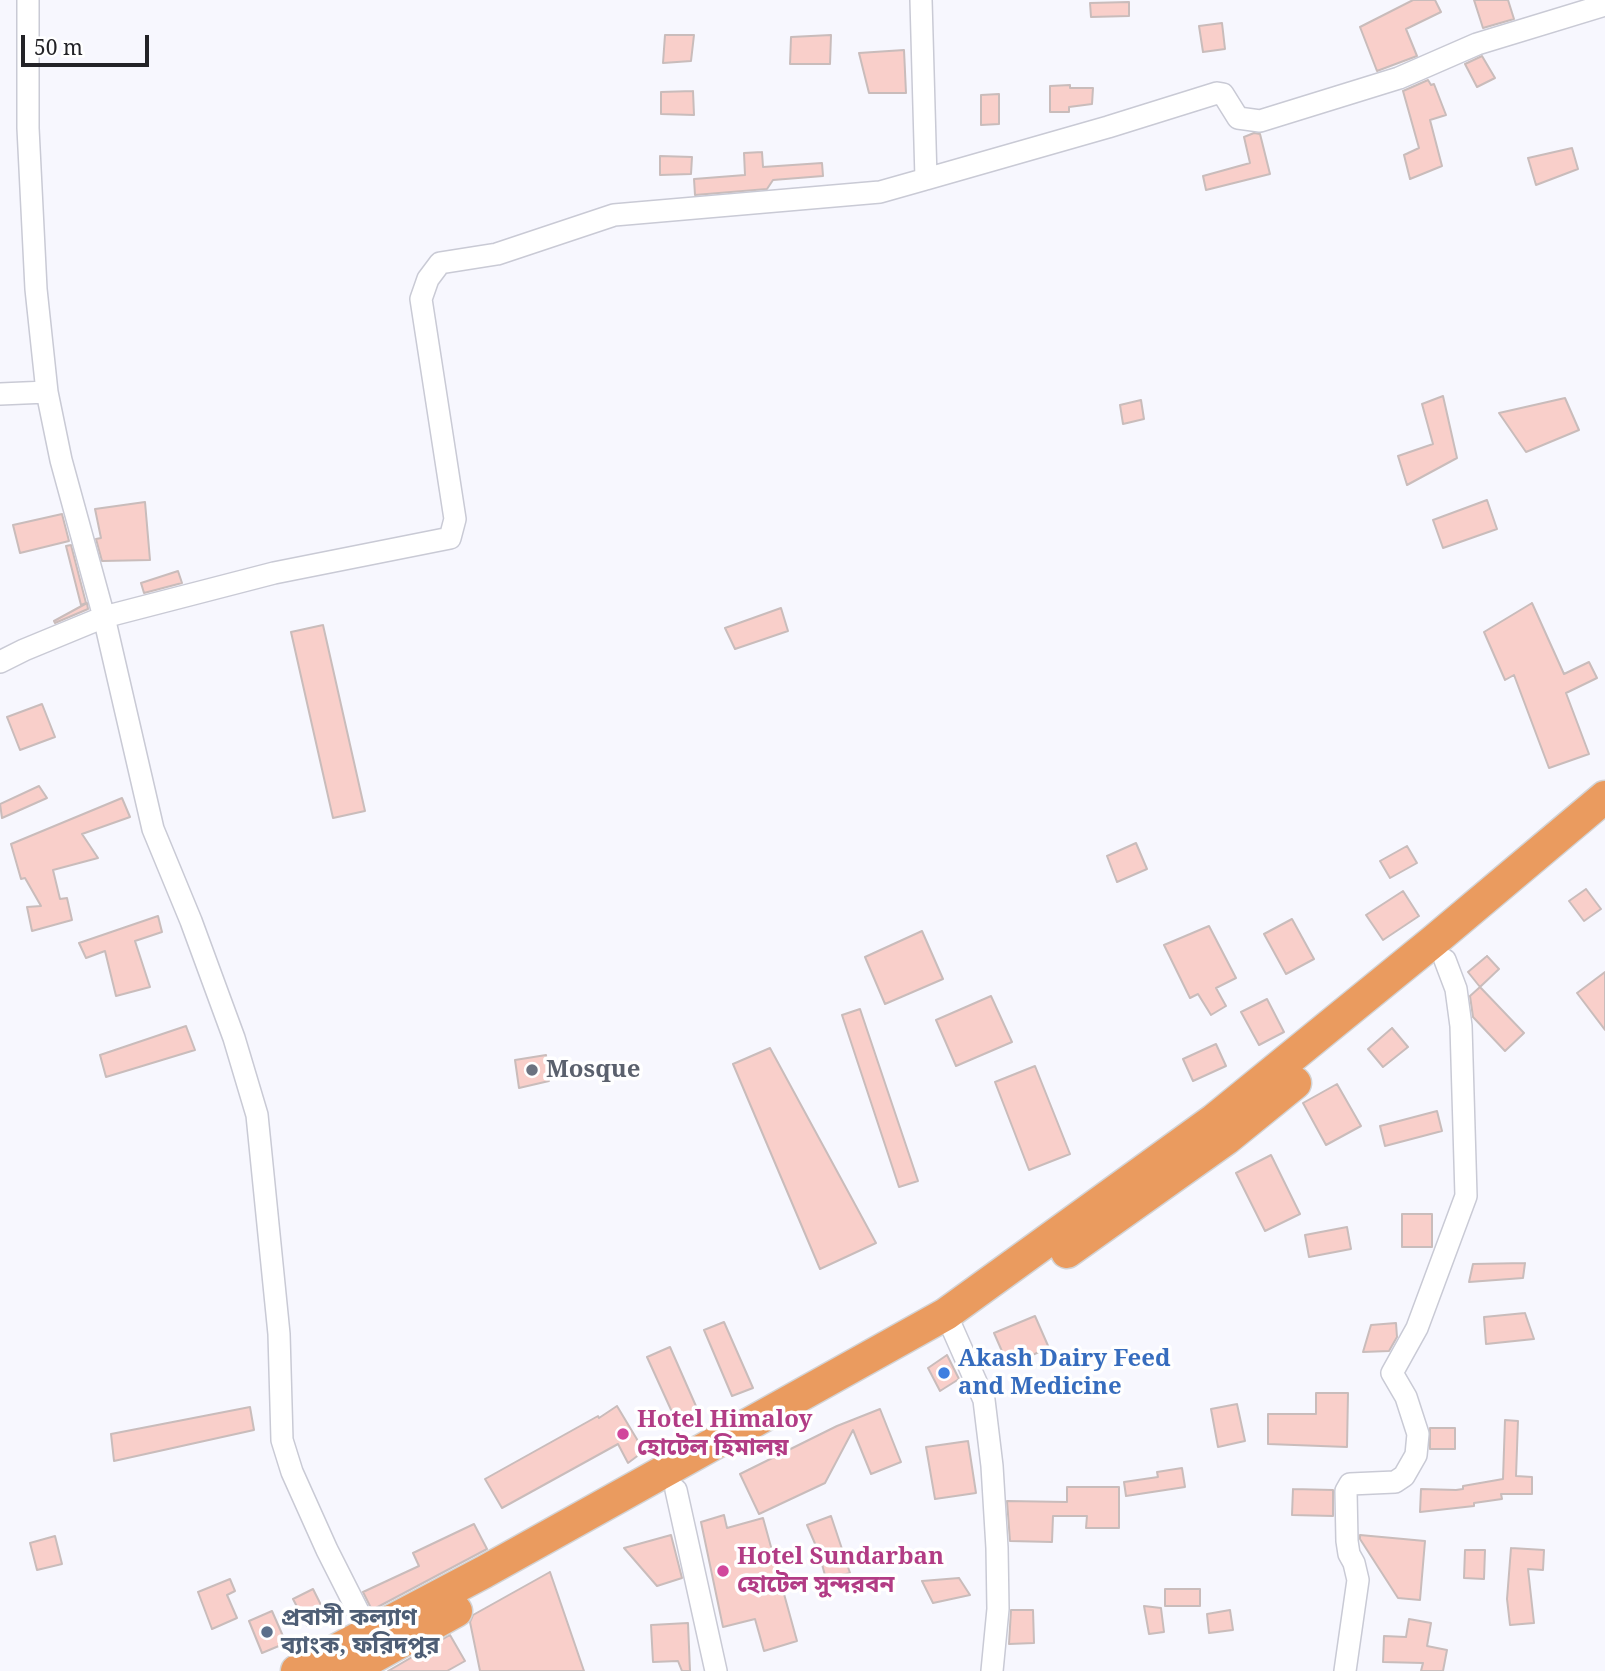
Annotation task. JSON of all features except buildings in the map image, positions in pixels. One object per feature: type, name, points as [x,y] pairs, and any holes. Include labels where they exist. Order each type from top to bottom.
[{"type":"highway","points":[[348,1671],[488,1581],[950,1323],[1220,1130],[1445,960],[1585,832],[1605,797]]},
{"type":"highway","points":[[1220,1130],[1585,832]]},
{"type":"highway","points":[[298,1671],[369,1633],[488,1581],[676,1490],[811,1403]]},
{"type":"street","points":[[28,0],[28,128],[34,262],[47,392],[61,460],[88,552],[153,829],[191,920],[234,1038],[257,1115],[279,1334],[282,1440],[292,1472],[322,1539],[369,1633]]},
{"type":"street","points":[[921,0],[926,179]]},
{"type":"street","points":[[0,662],[104,617],[274,573],[450,538],[455,519],[421,299],[428,279],[440,262],[497,254],[614,215],[880,192],[1217,93],[1223,94],[1238,118],[1260,121],[1399,78],[1477,44],[1605,5]]},
{"type":"street","points":[[0,394],[47,392]]},
{"type":"street","points":[[1345,1671],[1358,1580],[1347,1541],[1346,1491],[1350,1484],[1360,1482],[1395,1482],[1404,1476],[1416,1455],[1418,1434],[1406,1397],[1392,1373],[1417,1328],[1466,1196],[1461,1026],[1456,989],[1445,960]]},
{"type":"street","points":[[950,1323],[984,1400],[992,1466],[998,1609],[992,1671]]},
{"type":"street","points":[[676,1490],[716,1671]]},
{"type":"place","name":"Mosque","points":[[532,1070]]},
{"type":"place","name":"Akash Dairy Feed and Medicine","points":[[944,1373]]},
{"type":"place","name":"Hotel Himaloy হোটেল হিমালয়","points":[[623,1434]]},
{"type":"place","name":"Hotel Sundarban হোটেল সুন্দরবন","points":[[723,1571]]},
{"type":"place","name":"প্রবাসী কল্যাণ ব্যাংক, ফরিদপুর","points":[[267,1632]]}]
